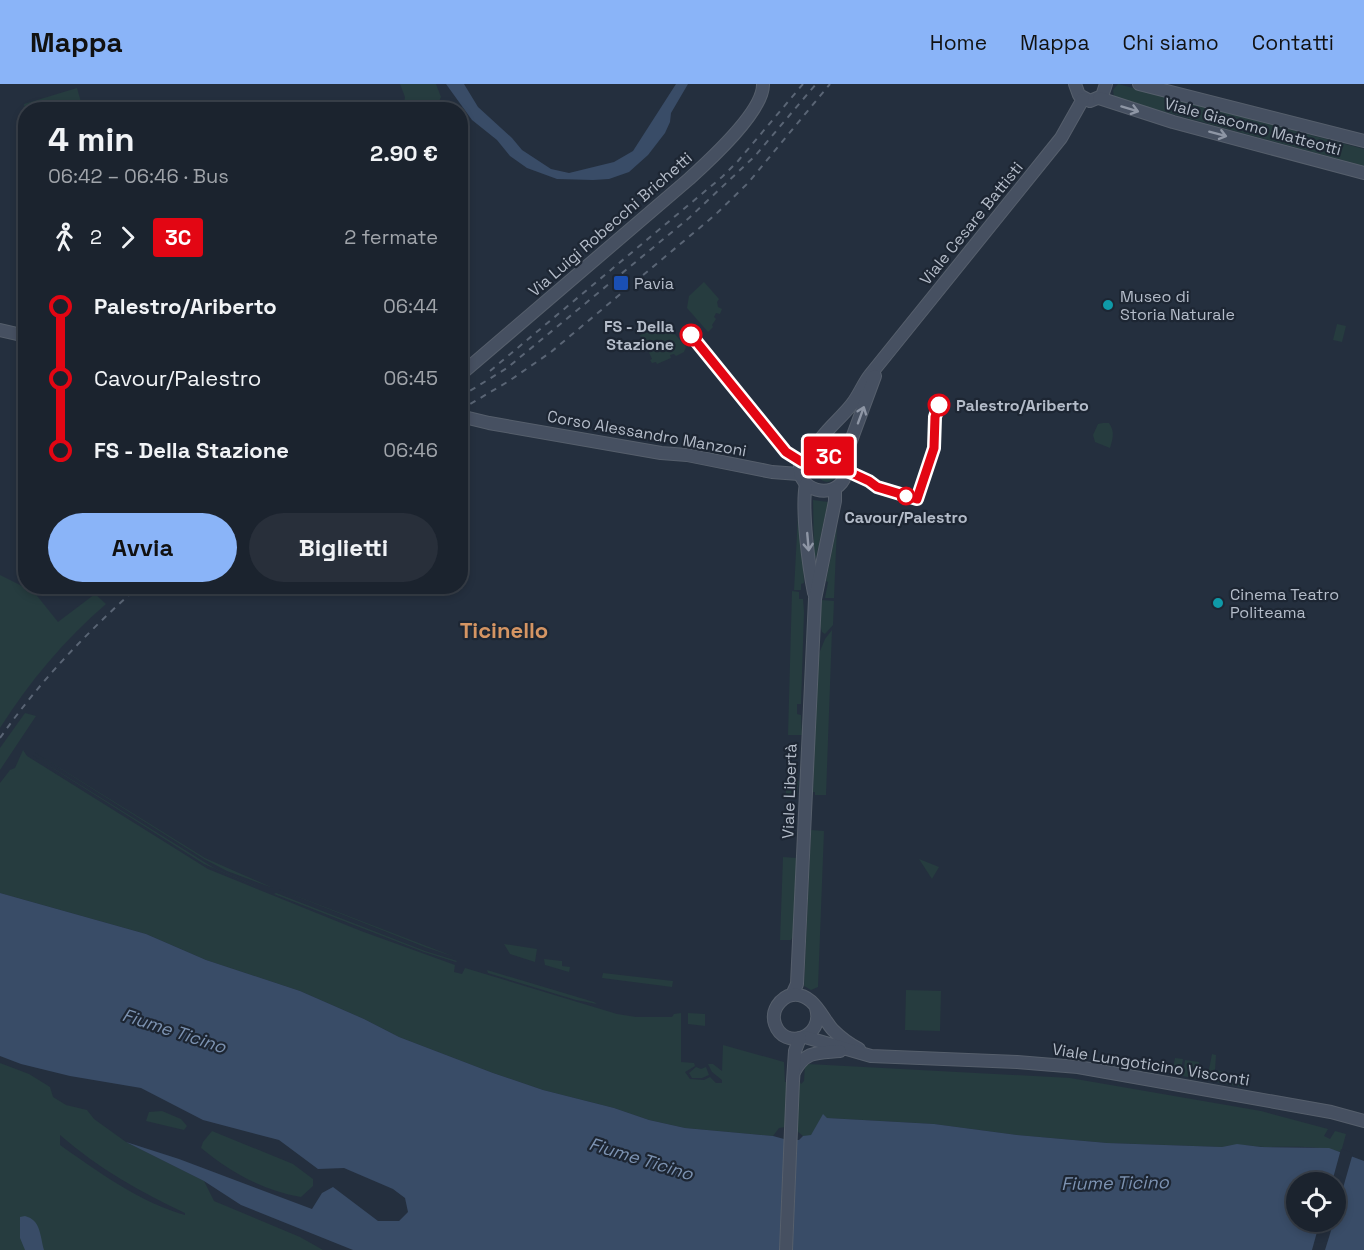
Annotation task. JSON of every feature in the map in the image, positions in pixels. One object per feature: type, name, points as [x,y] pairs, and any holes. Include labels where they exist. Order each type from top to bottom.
[{"type":"main road","name":"Via Luigi Robecchi Brichetti","points":[[468,368],[718,152],[762,96],[763,84]]},
{"type":"main road","points":[[1075,89],[1090,101],[1099,98],[1104,93],[1106,84]]},
{"type":"main road","name":"Viale Giacomo Matteotti","points":[[1139,84],[1364,141]]},
{"type":"main road","name":"Viale Cesare Battisti","points":[[812,456],[815,446],[853,403],[866,380],[1060,138],[1075,89]]},
{"type":"main road","name":"Viale Giacomo Matteotti","points":[[1099,98],[1173,122],[1364,173]]},
{"type":"main road","points":[[0,330],[18,334]]},
{"type":"main road","name":"Viale Cesare Battisti","points":[[842,465],[879,365]]},
{"type":"main road","name":"Corso Alessandro Manzoni","points":[[468,418],[661,453],[687,455],[803,479]]},
{"type":"main road","name":"Corso Alessandro Manzoni","points":[[468,422],[489,423]]},
{"type":"main road","points":[[812,456],[828,456],[842,465],[845,470],[844,479],[835,489],[822,491],[803,479],[802,462],[812,456]]},
{"type":"main road","name":"Viale Libertà","points":[[803,479],[815,599]]},
{"type":"main road","name":"Viale Libertà","points":[[797,992],[815,599],[835,501],[835,489]]},
{"type":"main road","points":[[786,1250],[795,1051],[798,1038],[815,1028],[818,1018],[811,1000],[797,992],[780,1002],[774,1016],[778,1030],[798,1038]]},
{"type":"main road","name":"Viale Lungoticino Visconti","points":[[816,1008],[833,1030],[847,1043],[871,1056]]},
{"type":"main road","name":"Viale Lungoticino Visconti","points":[[798,1038],[871,1056],[1078,1067],[1200,1087],[1358,1119]]},
{"type":"main road","points":[[793,1077],[801,1060],[808,1055],[845,1050]]},
{"type":"green space","points":[[400,84],[436,84],[441,97],[438,102],[404,102],[405,97]]},
{"type":"green space","points":[[1118,84],[1364,149],[1364,166],[1114,98],[1113,90]]},
{"type":"green space","points":[[77,88],[81,102],[31,102]]},
{"type":"green space","points":[[704,282],[719,299],[718,307],[722,309],[720,314],[716,313],[713,327],[708,332],[687,308],[689,296]]},
{"type":"green space","points":[[655,323],[658,325],[656,330],[660,333],[665,330],[662,325],[667,325],[686,347],[684,352],[676,356],[670,355],[671,358],[657,364],[650,360],[652,359],[642,337],[639,336]]},
{"type":"green space","points":[[1337,324],[1346,326],[1342,342],[1333,340]]},
{"type":"green space","points":[[1109,423],[1113,432],[1110,448],[1095,442],[1093,435],[1098,424]]},
{"type":"green space","points":[[827,464],[833,467],[836,473],[833,479],[827,482],[821,479],[818,473],[821,467]]},
{"type":"green space","points":[[799,496],[804,583],[801,584],[801,590],[794,590]]},
{"type":"green space","points":[[813,500],[828,502],[816,558],[814,556]]},
{"type":"green space","points":[[837,526],[834,598],[825,598],[828,582],[826,581]]},
{"type":"green space","points":[[0,575],[18,584],[18,594],[36,594],[58,622],[95,594],[106,604],[48,662],[0,728]]},
{"type":"green space","points":[[792,591],[799,592],[799,599],[803,599],[804,612],[801,704],[797,704],[797,714],[801,715],[802,735],[788,735]]},
{"type":"green space","points":[[822,600],[834,601],[833,625],[825,634],[822,632],[819,621]]},
{"type":"green space","points":[[832,630],[826,795],[815,795],[813,792],[818,656],[825,639]]},
{"type":"green space","points":[[25,713],[36,716],[0,770],[0,748]]},
{"type":"green space","points":[[23,750],[27,756],[208,869],[361,931],[455,965],[454,972],[462,974],[465,968],[617,1014],[636,1017],[672,1017],[674,1014],[681,1013],[681,1062],[694,1063],[695,1066],[685,1072],[690,1079],[704,1080],[710,1077],[716,1083],[722,1083],[708,1064],[713,1064],[722,1071],[723,1045],[784,1062],[785,1082],[800,1082],[801,1084],[804,1081],[805,1064],[1070,1078],[1261,1111],[1328,1129],[1324,1136],[1330,1139],[1335,1131],[1346,1134],[1341,1152],[1303,1147],[1107,1143],[1017,1135],[934,1124],[827,1118],[823,1115],[811,1136],[803,1136],[791,1126],[779,1128],[773,1136],[685,1128],[543,1090],[399,1037],[300,991],[206,960],[146,934],[0,893],[0,783],[10,770],[15,768]]},
{"type":"green space","points":[[34,752],[205,858],[273,888],[227,871],[204,859]]},
{"type":"green space","points":[[32,755],[214,868],[272,893],[204,864]]},
{"type":"green space","points":[[786,778],[799,781],[797,795],[786,794]]},
{"type":"green space","points":[[811,830],[824,831],[818,987],[811,990],[804,986]]},
{"type":"green space","points":[[783,857],[797,858],[791,940],[780,940]]},
{"type":"green space","points":[[919,859],[939,867],[932,879]]},
{"type":"green space","points":[[278,889],[455,957],[425,947]]},
{"type":"green space","points":[[274,894],[425,951],[457,961],[424,952]]},
{"type":"green space","points":[[504,944],[537,949],[535,962],[510,954]]},
{"type":"green space","points":[[544,959],[562,961],[562,966],[570,967],[569,972],[545,965]]},
{"type":"green space","points":[[487,970],[597,1004],[576,1000],[488,973]]},
{"type":"green space","points":[[603,973],[673,981],[672,987],[602,978]]},
{"type":"green space","points":[[906,990],[941,991],[940,1031],[905,1030]]},
{"type":"green space","points":[[688,1013],[705,1014],[705,1026],[688,1024]]},
{"type":"green space","points":[[1212,1054],[1216,1055],[1215,1070],[1239,1075],[1241,1087],[1207,1080]]},
{"type":"green space","points":[[1175,1058],[1183,1059],[1180,1075],[1172,1074]]},
{"type":"green space","points":[[1185,1060],[1199,1062],[1197,1079],[1183,1076]]},
{"type":"green space","points":[[0,1063],[29,1074],[50,1087],[53,1097],[66,1105],[87,1110],[94,1119],[126,1142],[204,1181],[214,1201],[300,1237],[323,1250],[0,1250]],"holes":[[[60,1135],[89,1158],[120,1178],[185,1215],[152,1203],[104,1175],[60,1145]]]},
{"type":"green space","points":[[696,1067],[701,1069],[706,1067],[709,1075],[692,1078],[689,1073]]},
{"type":"green space","points":[[162,1111],[181,1119],[187,1126],[184,1130],[146,1121],[149,1112]]},
{"type":"green space","points":[[212,1131],[293,1164],[313,1179],[313,1186],[301,1197],[273,1190],[248,1179],[201,1148]]},
{"type":"water","points":[[446,84],[464,84],[478,107],[522,150],[551,169],[569,173],[614,162],[633,151],[676,84],[688,84],[671,113],[665,133],[648,155],[629,172],[609,179],[557,179],[527,168],[510,156],[497,140],[472,120],[468,114],[468,102],[459,102]]},
{"type":"water","name":"Fiume Ticino","points":[[0,893],[146,934],[206,960],[300,991],[399,1037],[493,1073],[543,1090],[685,1128],[799,1140],[803,1136],[811,1135],[823,1114],[827,1118],[934,1124],[1017,1135],[1107,1143],[1222,1147],[1237,1144],[1261,1147],[1329,1148],[1364,1161],[1364,1250],[353,1250],[241,1205],[204,1181],[126,1142],[179,1159],[312,1209],[322,1193],[333,1187],[378,1221],[399,1221],[408,1212],[405,1198],[393,1189],[344,1168],[318,1169],[279,1140],[203,1120],[141,1088],[70,1076],[21,1064],[0,1056]]},
{"type":"water","points":[[25,1216],[37,1225],[44,1250],[25,1250],[20,1238],[20,1217]]},
{"type":"pier","points":[[1341,1149],[1353,1153],[1346,1178],[1346,1172],[1335,1172]]},
{"type":"pier","points":[[1317,1232],[1331,1232],[1325,1250],[1312,1250]]},
{"type":"railway","points":[[490,371],[722,177],[803,84]]},
{"type":"railway","points":[[468,392],[507,368],[689,218],[755,156],[816,84]]},
{"type":"railway","points":[[468,405],[551,352],[715,215],[748,183],[830,84]]},
{"type":"railway","points":[[0,738],[65,658],[130,594]]},
{"type":"bus line","name":"3C","points":[[691,335],[786,452],[802,462],[818,455],[834,458],[845,470],[877,487],[917,499],[934,448],[935,417],[939,405]]},
{"type":"place","name":"Pavia","points":[[621,283]]},
{"type":"place","name":"Museo di Storia Naturale","points":[[1108,305]]},
{"type":"place","name":"FS - Della Stazione","points":[[691,335]]},
{"type":"place","name":"Palestro/Ariberto","points":[[939,405]]},
{"type":"place","name":"Cavour/Palestro","points":[[906,496]]},
{"type":"place","name":"Cinema Teatro Politeama","points":[[1218,603]]},
{"type":"district","name":"Ticinello","points":[[504,630]]}]
